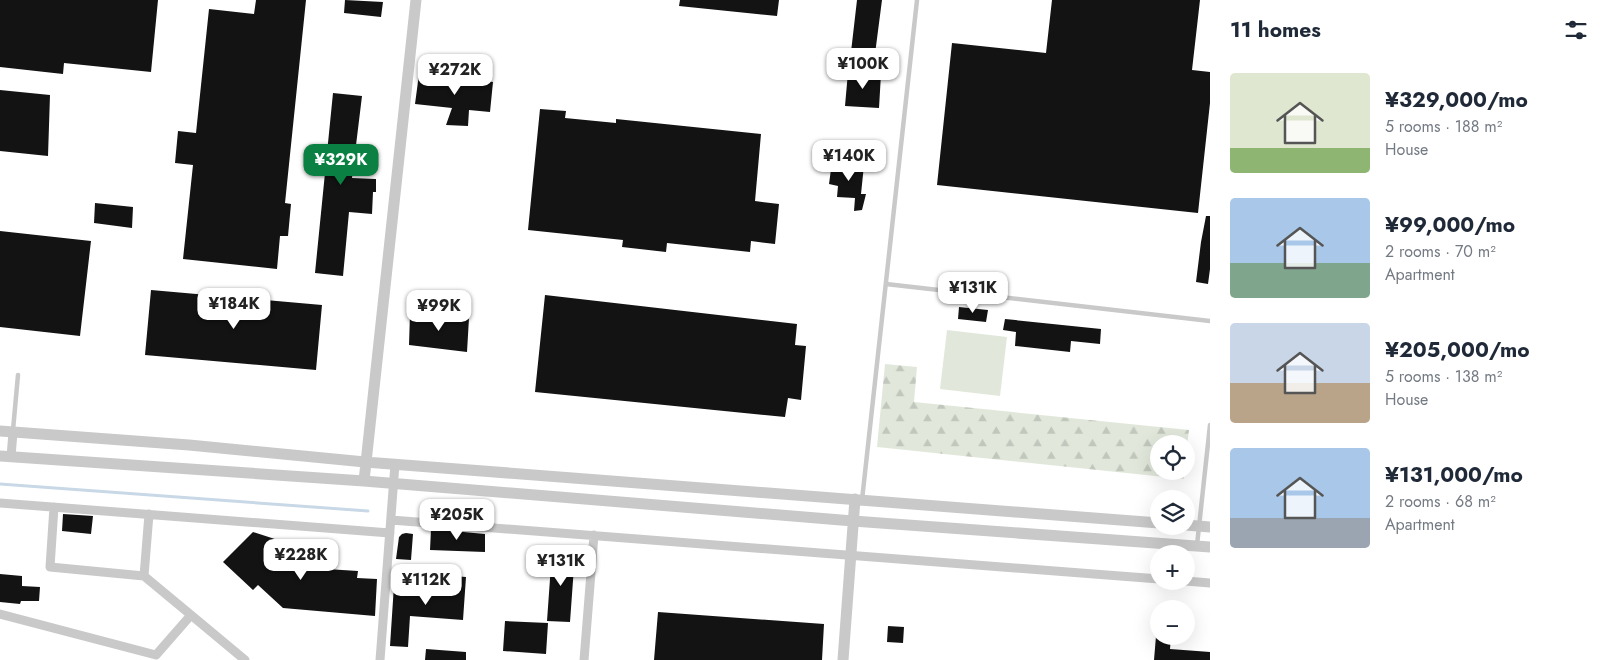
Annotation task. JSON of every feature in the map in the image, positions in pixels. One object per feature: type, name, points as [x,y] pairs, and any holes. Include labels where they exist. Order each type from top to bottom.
[{"type":"street","points":[[364,480],[416,0]]},
{"type":"street","points":[[0,431],[365,462],[1150,522]]},
{"type":"street","points":[[12,432],[5,456],[364,480],[393,484],[853,521],[1210,547]]},
{"type":"street","points":[[380,660],[395,464]]},
{"type":"street","points":[[843,660],[853,521],[858,500]]},
{"type":"street","points":[[0,503],[390,533]]},
{"type":"street","points":[[54,507],[50,567],[144,576],[245,660]]},
{"type":"street","points":[[144,576],[149,514]]},
{"type":"street","points":[[391,520],[1150,578]]},
{"type":"street","points":[[584,660],[594,535]]},
{"type":"street","points":[[1195,581],[1210,582]]},
{"type":"street","points":[[0,614],[156,655],[191,615]]},
{"type":"lane","points":[[858,500],[886,284],[917,0]]},
{"type":"lane","points":[[886,284],[1210,321]]},
{"type":"lane","points":[[12,432],[18,375]]},
{"type":"lane","points":[[1197,545],[1204,527],[1210,425]]},
{"type":"green space","points":[[947,330],[1007,337],[1000,396],[940,389]]},
{"type":"green space","points":[[885,364],[917,367],[914,402],[1189,430],[1188,435],[1150,435],[1150,475],[877,447]]},
{"type":"building","points":[[0,0],[158,0],[151,72],[64,63],[63,74],[0,67]]},
{"type":"building","points":[[256,0],[306,0],[285,203],[291,204],[288,236],[280,236],[277,269],[183,259],[193,165],[175,163],[178,131],[196,133],[209,9],[254,14]]},
{"type":"building","points":[[345,0],[383,2],[381,17],[344,13]]},
{"type":"building","points":[[680,0],[779,0],[777,16],[679,6]]},
{"type":"building","points":[[857,0],[882,0],[875,54],[851,52]]},
{"type":"building","points":[[1052,0],[1200,0],[1192,70],[1210,72],[1210,103],[1198,213],[937,185],[952,43],[1046,53]]},
{"type":"building","points":[[848,72],[881,74],[879,108],[845,106]]},
{"type":"building","points":[[419,74],[493,82],[490,112],[469,110],[468,126],[446,125],[452,108],[415,104]]},
{"type":"building","points":[[0,90],[50,95],[48,156],[0,151]]},
{"type":"building","points":[[333,93],[362,96],[352,178],[376,179],[376,192],[373,192],[372,214],[349,212],[343,276],[315,273]]},
{"type":"building","points":[[540,109],[566,111],[565,118],[616,123],[616,119],[761,134],[755,201],[779,204],[775,244],[751,241],[750,252],[667,243],[666,252],[622,247],[623,240],[528,230]]},
{"type":"building","points":[[832,162],[864,165],[861,194],[866,194],[862,210],[854,211],[855,198],[837,197],[838,186],[829,184]]},
{"type":"building","points":[[95,203],[133,207],[132,228],[94,223]]},
{"type":"building","points":[[1206,216],[1210,216],[1210,269],[1208,284],[1196,282]]},
{"type":"building","points":[[0,231],[91,241],[80,336],[0,327]]},
{"type":"building","points":[[151,290],[322,305],[316,370],[145,355]]},
{"type":"building","points":[[545,295],[797,324],[795,345],[806,346],[801,400],[788,398],[785,417],[535,392]]},
{"type":"building","points":[[959,307],[988,310],[986,322],[958,319]]},
{"type":"building","points":[[410,313],[469,318],[467,352],[409,345]]},
{"type":"building","points":[[1005,319],[1101,329],[1100,344],[1071,341],[1070,352],[1015,346],[1016,332],[1003,330]]},
{"type":"building","points":[[63,514],[93,516],[91,534],[62,531]]},
{"type":"building","points":[[431,529],[485,534],[485,552],[430,550]]},
{"type":"building","points":[[253,532],[281,541],[279,566],[358,571],[357,578],[377,579],[375,616],[283,608],[258,585],[253,590],[223,562]]},
{"type":"building","points":[[406,533],[413,534],[411,560],[396,559],[399,537]]},
{"type":"building","points":[[552,551],[575,553],[570,622],[547,621]]},
{"type":"building","points":[[0,574],[22,576],[22,586],[40,587],[39,601],[21,601],[20,604],[0,602]]},
{"type":"building","points":[[452,576],[466,577],[463,620],[410,616],[408,647],[390,646],[394,585],[434,588],[434,582],[451,583]]},
{"type":"building","points":[[658,612],[824,624],[822,660],[654,660]]},
{"type":"building","points":[[505,621],[548,623],[546,654],[503,651]]},
{"type":"building","points":[[888,626],[904,627],[903,643],[887,642]]},
{"type":"building","points":[[1155,645],[1170,645],[1170,649],[1210,652],[1210,660],[1154,660]]},
{"type":"building","points":[[426,649],[466,652],[466,660],[425,660]]},
{"type":"waterway","points":[[0,484],[368,511]]}]
